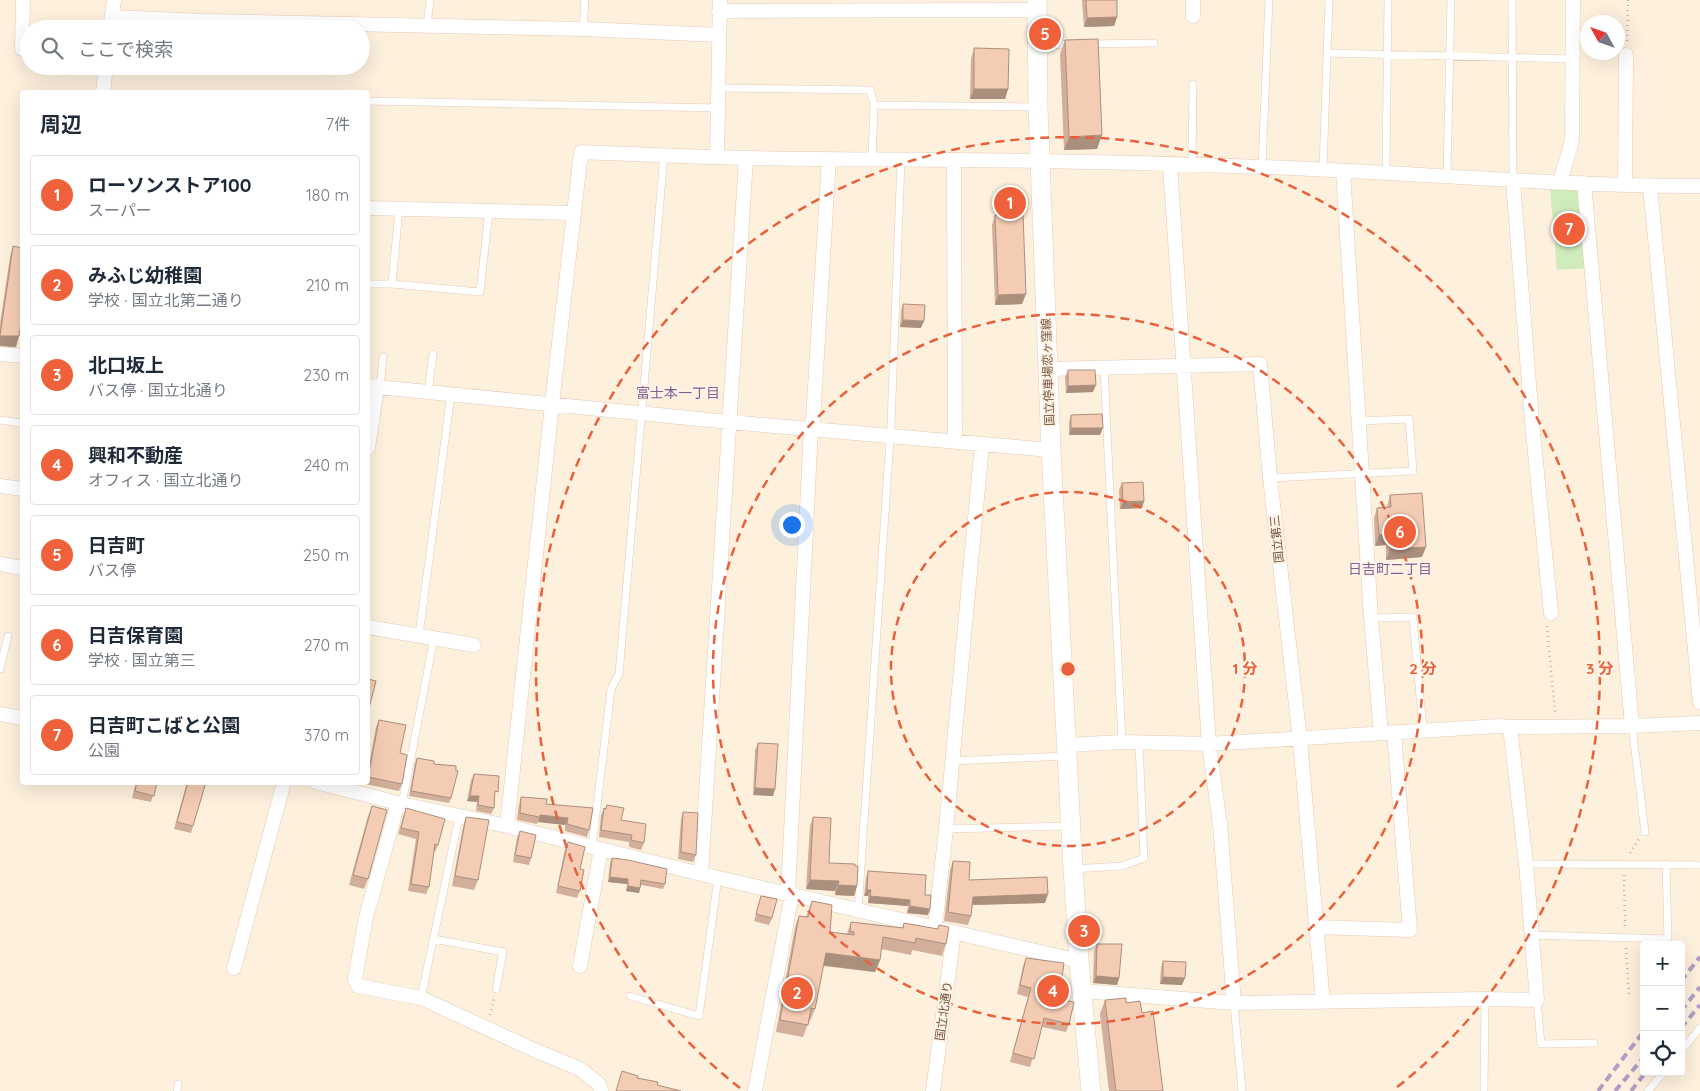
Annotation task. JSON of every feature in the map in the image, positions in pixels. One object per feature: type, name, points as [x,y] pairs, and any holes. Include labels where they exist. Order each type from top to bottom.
[{"type":"main road","name":"国立停車場恋ヶ窪線","points":[[1037,5],[1038,107],[1051,450],[1070,826],[1079,961],[1091,1091]]},
{"type":"street","points":[[22,0],[22,20]]},
{"type":"street","points":[[111,20],[114,0]]},
{"type":"street","points":[[1193,0],[1193,16]]},
{"type":"street","points":[[1560,182],[1572,140],[1573,0]]},
{"type":"street","points":[[717,156],[720,5],[1037,5]]},
{"type":"street","points":[[370,24],[583,29],[719,35]]},
{"type":"street","points":[[1625,184],[1626,55]]},
{"type":"street","points":[[103,90],[105,75]]},
{"type":"street","points":[[506,826],[581,152],[746,158],[1040,161],[1262,166],[1386,174],[1447,175],[1513,181],[1700,186]]},
{"type":"street","points":[[701,874],[746,158]]},
{"type":"street","points":[[755,1091],[790,893],[811,428],[829,159]]},
{"type":"street","points":[[954,160],[955,441]]},
{"type":"street","points":[[1170,165],[1209,744],[1220,824],[1234,1003]]},
{"type":"street","points":[[1316,927],[1410,930],[1387,733],[1371,618],[1343,171]]},
{"type":"street","points":[[1513,181],[1532,422],[1551,613]]},
{"type":"street","points":[[1584,183],[1632,726]]},
{"type":"street","points":[[1650,186],[1700,702]]},
{"type":"street","points":[[370,208],[573,213]]},
{"type":"street","points":[[0,354],[20,356]]},
{"type":"street","name":"国立第三","points":[[1047,369],[1260,364],[1270,478],[1300,740],[1323,1003]]},
{"type":"street","points":[[370,430],[375,386],[729,422],[1051,450]]},
{"type":"street","points":[[935,927],[982,444]]},
{"type":"street","points":[[0,486],[20,489]]},
{"type":"street","points":[[0,564],[20,568]]},
{"type":"street","points":[[370,627],[474,645]]},
{"type":"street","points":[[0,714],[20,718]]},
{"type":"street","points":[[1066,750],[1122,742],[1138,744],[1209,744],[1300,740],[1499,726],[1632,726],[1700,723]]},
{"type":"street","points":[[1082,991],[1234,1003],[1485,999],[1537,1000],[1526,864],[1510,727]]},
{"type":"street","points":[[234,968],[283,785]]},
{"type":"street","points":[[328,785],[718,878],[790,893],[1079,961]]},
{"type":"street","points":[[400,803],[366,917],[355,979],[358,986],[421,998],[486,1029],[580,1069],[599,1084],[601,1091]]},
{"type":"street","points":[[580,966],[597,848]]},
{"type":"street","name":"国立北通り","points":[[933,1091],[954,932]]},
{"type":"lane","points":[[427,25],[430,0]]},
{"type":"lane","points":[[583,29],[585,0]]},
{"type":"lane","points":[[1262,166],[1269,0]]},
{"type":"lane","points":[[1323,169],[1329,0]]},
{"type":"lane","points":[[1386,174],[1388,0]]},
{"type":"lane","points":[[1447,175],[1451,0]]},
{"type":"lane","points":[[1512,0],[1513,181]]},
{"type":"lane","points":[[1086,44],[1154,43]]},
{"type":"lane","points":[[1037,44],[1076,44]]},
{"type":"lane","points":[[1327,53],[1573,59]]},
{"type":"lane","points":[[1192,165],[1193,84]]},
{"type":"lane","points":[[718,88],[870,90],[874,105],[872,159]]},
{"type":"lane","points":[[370,101],[718,108]]},
{"type":"lane","points":[[874,105],[1038,107]]},
{"type":"lane","points":[[597,848],[611,689],[619,674],[664,155]]},
{"type":"lane","points":[[858,910],[889,436],[901,160]]},
{"type":"lane","points":[[392,284],[399,209]]},
{"type":"lane","points":[[370,284],[392,284],[480,292],[489,212]]},
{"type":"lane","points":[[428,392],[433,354]]},
{"type":"lane","points":[[375,386],[384,357]]},
{"type":"lane","points":[[1104,368],[1122,742]]},
{"type":"lane","points":[[419,636],[451,394]]},
{"type":"lane","points":[[1270,478],[1413,471],[1409,419],[1359,422]]},
{"type":"lane","points":[[0,420],[20,423]]},
{"type":"lane","points":[[1371,618],[1413,617],[1423,730]]},
{"type":"lane","points":[[0,669],[8,636]]},
{"type":"lane","points":[[400,803],[434,638]]},
{"type":"lane","points":[[1632,726],[1645,832]]},
{"type":"lane","points":[[1073,869],[1122,866],[1144,858],[1138,744]]},
{"type":"lane","points":[[952,761],[1066,750]]},
{"type":"lane","points":[[421,998],[459,816]]},
{"type":"lane","points":[[946,829],[1070,826]]},
{"type":"lane","points":[[1526,864],[1700,864]]},
{"type":"lane","points":[[1532,935],[1668,939],[1666,864]]},
{"type":"lane","points":[[630,996],[699,1016],[718,878]]},
{"type":"lane","points":[[434,939],[503,952],[496,989]]},
{"type":"lane","points":[[1484,1091],[1485,999]]},
{"type":"lane","points":[[1537,1000],[1540,1044],[1594,1043]]},
{"type":"lane","points":[[1234,1003],[1242,1091]]},
{"type":"lane","points":[[1685,1046],[1700,1028]]},
{"type":"lane","points":[[1648,1091],[1661,1076]]},
{"type":"path","points":[[1626,55],[1628,0]]},
{"type":"path","points":[[1551,613],[1546,616],[1556,726]]},
{"type":"path","points":[[1629,996],[1624,864],[1645,832]]},
{"type":"path","points":[[486,1029],[496,989]]},
{"type":"green space","points":[[1550,188],[1581,189],[1587,268],[1557,270]]},
{"type":"building","points":[[1086,0],[1117,0],[1117,17],[1087,18]]},
{"type":"building","points":[[1098,39],[1102,135],[1069,137],[1065,40]]},
{"type":"building","points":[[974,48],[1009,49],[1008,89],[974,89]]},
{"type":"building","points":[[1023,214],[1026,294],[998,295],[995,215]]},
{"type":"building","points":[[13,246],[20,248],[19,336],[0,336]]},
{"type":"building","points":[[903,304],[925,305],[924,321],[903,320]]},
{"type":"building","points":[[1068,370],[1095,370],[1096,385],[1068,386]]},
{"type":"building","points":[[1102,414],[1103,428],[1071,428],[1071,415]]},
{"type":"building","points":[[1143,482],[1144,501],[1123,502],[1122,483]]},
{"type":"building","points":[[1422,493],[1426,547],[1390,549],[1389,535],[1379,535],[1377,508],[1391,507],[1390,495]]},
{"type":"building","points":[[370,680],[376,681],[370,704]]},
{"type":"building","points":[[379,720],[406,725],[400,753],[407,755],[402,784],[370,777],[370,767]]},
{"type":"building","points":[[758,743],[778,744],[775,789],[755,788]]},
{"type":"building","points":[[417,758],[434,761],[434,764],[456,766],[456,771],[458,771],[451,798],[411,791]]},
{"type":"building","points":[[474,774],[499,776],[498,792],[495,791],[494,808],[478,805],[479,796],[470,796]]},
{"type":"building","points":[[136,785],[156,785],[154,796],[135,791]]},
{"type":"building","points":[[187,785],[205,785],[193,826],[177,822]]},
{"type":"building","points":[[521,797],[547,799],[546,804],[593,808],[589,830],[567,824],[568,818],[540,815],[539,817],[520,813]]},
{"type":"building","points":[[607,805],[624,808],[621,820],[646,824],[644,843],[631,840],[632,835],[601,830],[604,808],[606,809]]},
{"type":"building","points":[[372,806],[387,810],[368,879],[353,875]]},
{"type":"building","points":[[406,808],[445,819],[438,845],[435,844],[429,887],[411,884],[419,832],[401,828]]},
{"type":"building","points":[[683,812],[698,813],[696,855],[681,852]]},
{"type":"building","points":[[466,817],[489,820],[478,880],[455,876]]},
{"type":"building","points":[[813,817],[831,818],[829,863],[855,864],[855,866],[858,866],[857,886],[838,885],[839,881],[810,880]]},
{"type":"building","points":[[520,831],[536,835],[531,858],[515,855]]},
{"type":"building","points":[[568,842],[585,847],[580,869],[584,870],[580,891],[558,886]]},
{"type":"building","points":[[612,858],[667,869],[665,884],[641,880],[640,888],[628,886],[628,879],[610,877]]},
{"type":"building","points":[[953,861],[970,862],[969,880],[1047,877],[1048,894],[973,897],[971,916],[948,912]]},
{"type":"building","points":[[868,871],[926,875],[925,895],[931,895],[930,909],[910,906],[910,900],[870,896],[871,890],[867,890]]},
{"type":"building","points":[[761,896],[777,899],[772,918],[756,914]]},
{"type":"building","points":[[812,901],[832,905],[830,932],[854,935],[854,932],[850,931],[851,922],[903,928],[904,923],[938,929],[939,925],[949,927],[946,944],[916,938],[915,943],[883,937],[880,960],[826,953],[815,1009],[811,1008],[808,1025],[780,1020],[799,916],[808,917]]},
{"type":"building","points":[[1097,944],[1122,944],[1119,978],[1096,976]]},
{"type":"building","points":[[1026,958],[1064,963],[1059,999],[1074,1002],[1069,1024],[1044,1018],[1034,1059],[1013,1053],[1031,988],[1020,985]]},
{"type":"building","points":[[1163,961],[1186,962],[1185,978],[1163,977]]},
{"type":"building","points":[[1126,998],[1126,1003],[1140,1001],[1142,1013],[1153,1011],[1163,1091],[1116,1091],[1105,1000]]},
{"type":"building","points":[[622,1071],[638,1076],[637,1078],[658,1082],[657,1085],[681,1091],[616,1091]]},
{"type":"railway","points":[[1685,976],[1700,957]]},
{"type":"railway","points":[[1685,1006],[1700,987]]},
{"type":"railway","points":[[1685,1023],[1700,1005]]},
{"type":"railway","points":[[1598,1091],[1640,1036]]},
{"type":"railway","points":[[1615,1091],[1640,1062]]},
{"type":"railway","points":[[1631,1091],[1643,1076]]},
{"type":"place","name":"日吉町","points":[[1045,34]]},
{"type":"place","name":"ローソンストア100","points":[[1010,203]]},
{"type":"place","name":"日吉町こばと公園","points":[[1569,229]]},
{"type":"place","name":"日吉保育園","points":[[1400,532]]},
{"type":"place","name":"北口坂上","points":[[1084,931]]},
{"type":"place","name":"興和不動産","points":[[1053,991]]},
{"type":"place","name":"みふじ幼稚園","points":[[797,993]]},
{"type":"district","name":"富士本一丁目","points":[[678,393]]},
{"type":"district","name":"日吉町二丁目","points":[[1390,569]]}]
